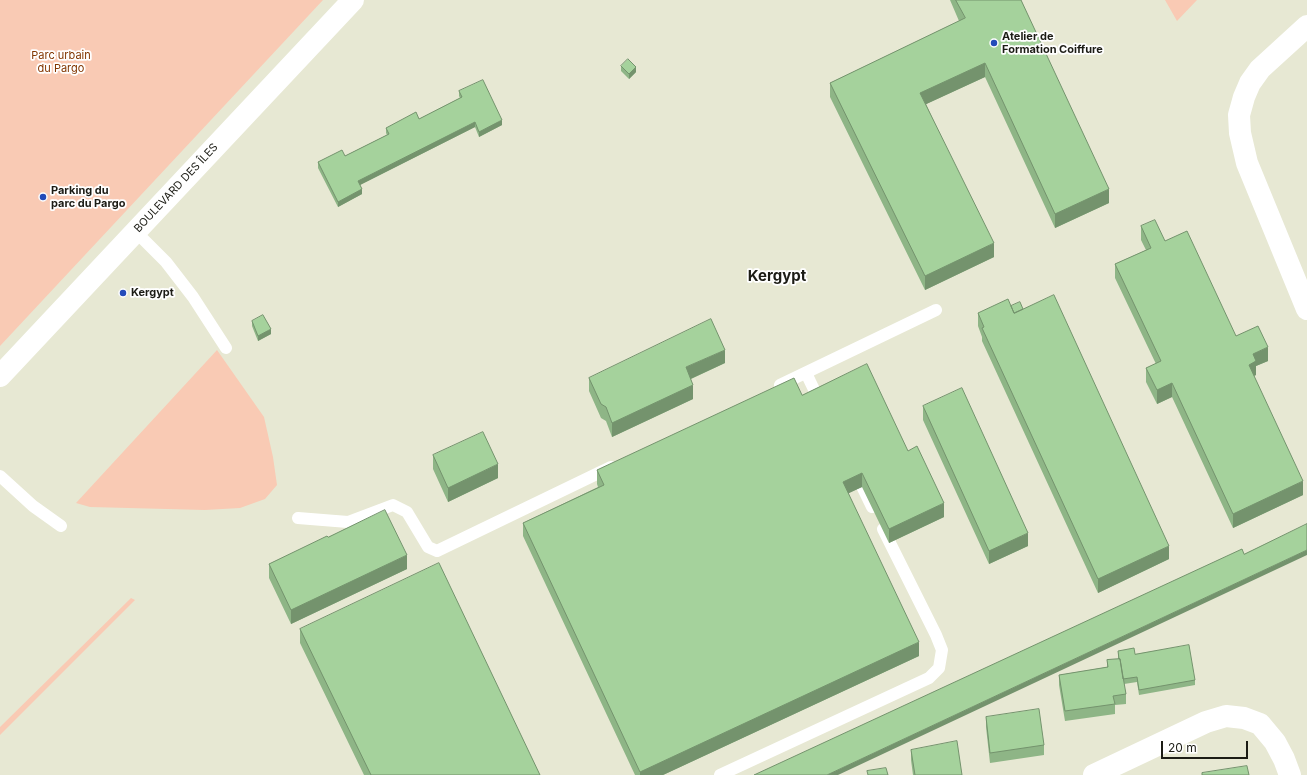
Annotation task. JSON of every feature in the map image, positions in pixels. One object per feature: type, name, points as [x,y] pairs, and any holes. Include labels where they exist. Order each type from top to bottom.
[{"type":"street","name":"BOULEVARD DES ÎLES","points":[[0,376],[353,0]]},
{"type":"street","points":[[1307,26],[1260,69],[1246,90],[1239,115],[1240,132],[1247,163],[1307,308]]},
{"type":"street","points":[[1094,775],[1206,722],[1226,716],[1244,718],[1260,724],[1275,742],[1290,775]]},
{"type":"lane","points":[[135,231],[166,262],[193,297],[226,348]]},
{"type":"lane","points":[[770,390],[936,310]]},
{"type":"lane","points":[[806,373],[827,416]]},
{"type":"lane","points":[[720,775],[928,678],[939,668],[942,650],[936,635],[848,458]]},
{"type":"lane","points":[[298,518],[348,522],[393,505],[407,512],[428,548],[437,551],[620,463]]},
{"type":"lane","points":[[0,476],[32,506],[61,526]]},
{"type":"green space","name":"Parc urbain du Pargo","points":[[0,0],[323,0],[0,346]]},
{"type":"green space","points":[[1165,0],[1197,0],[1177,21]]},
{"type":"green space","points":[[217,350],[264,417],[273,457],[277,485],[265,499],[240,508],[205,510],[90,507],[76,503]]},
{"type":"green space","points":[[131,598],[135,600],[0,735],[0,727]]},
{"type":"building","points":[[956,0],[1021,0],[1109,189],[1055,214],[985,63],[920,93],[994,243],[925,276],[830,83],[965,18]]},
{"type":"building","points":[[628,59],[636,67],[629,74],[621,66]]},
{"type":"building","points":[[483,80],[502,120],[479,132],[475,122],[358,181],[362,189],[338,202],[318,162],[342,150],[345,156],[389,134],[386,128],[416,112],[419,119],[462,97],[459,91]]},
{"type":"building","points":[[1155,220],[1165,241],[1187,231],[1236,336],[1258,326],[1268,347],[1253,354],[1256,361],[1249,365],[1303,481],[1233,514],[1172,383],[1157,390],[1146,368],[1161,361],[1115,264],[1151,248],[1141,226]]},
{"type":"building","points":[[1054,295],[1169,546],[1098,579],[982,328],[984,327],[978,313],[1008,299],[1014,313]]},
{"type":"building","points":[[1020,302],[1023,309],[1014,313],[1011,306]]},
{"type":"building","points":[[263,315],[271,329],[258,336],[252,321]]},
{"type":"building","points":[[711,319],[725,350],[686,367],[693,385],[612,423],[606,407],[601,404],[589,378]]},
{"type":"building","points":[[867,364],[908,451],[917,446],[944,503],[889,529],[862,473],[843,482],[919,642],[640,772],[523,523],[604,485],[597,470],[794,378],[802,395]]},
{"type":"building","points":[[962,388],[1028,533],[989,551],[923,406]]},
{"type":"building","points":[[483,432],[498,464],[448,488],[433,455]]},
{"type":"building","points":[[385,510],[407,555],[291,610],[269,564]]},
{"type":"building","points":[[1307,524],[1307,550],[827,775],[754,775],[1242,549],[1244,554]]},
{"type":"building","points":[[439,563],[540,775],[371,775],[300,629]]},
{"type":"building","points":[[1189,645],[1195,680],[1139,690],[1137,677],[1123,679],[1118,651],[1134,648],[1135,654]]},
{"type":"building","points":[[1120,659],[1126,694],[1113,696],[1115,704],[1065,711],[1059,675],[1108,667],[1107,660]]},
{"type":"building","points":[[1039,709],[1044,745],[990,753],[986,717]]},
{"type":"building","points":[[957,741],[962,775],[915,775],[911,750]]},
{"type":"building","points":[[1247,766],[1249,775],[1202,775],[1202,773]]},
{"type":"building","points":[[886,768],[888,775],[868,775],[867,771]]},
{"type":"place","name":"Atelier de Formation Coiffure","points":[[994,43]]},
{"type":"place","name":"Parking du parc du Pargo","points":[[43,197]]},
{"type":"place","name":"Kergypt","points":[[123,293]]},
{"type":"district","name":"Kergypt","points":[[777,276]]}]
